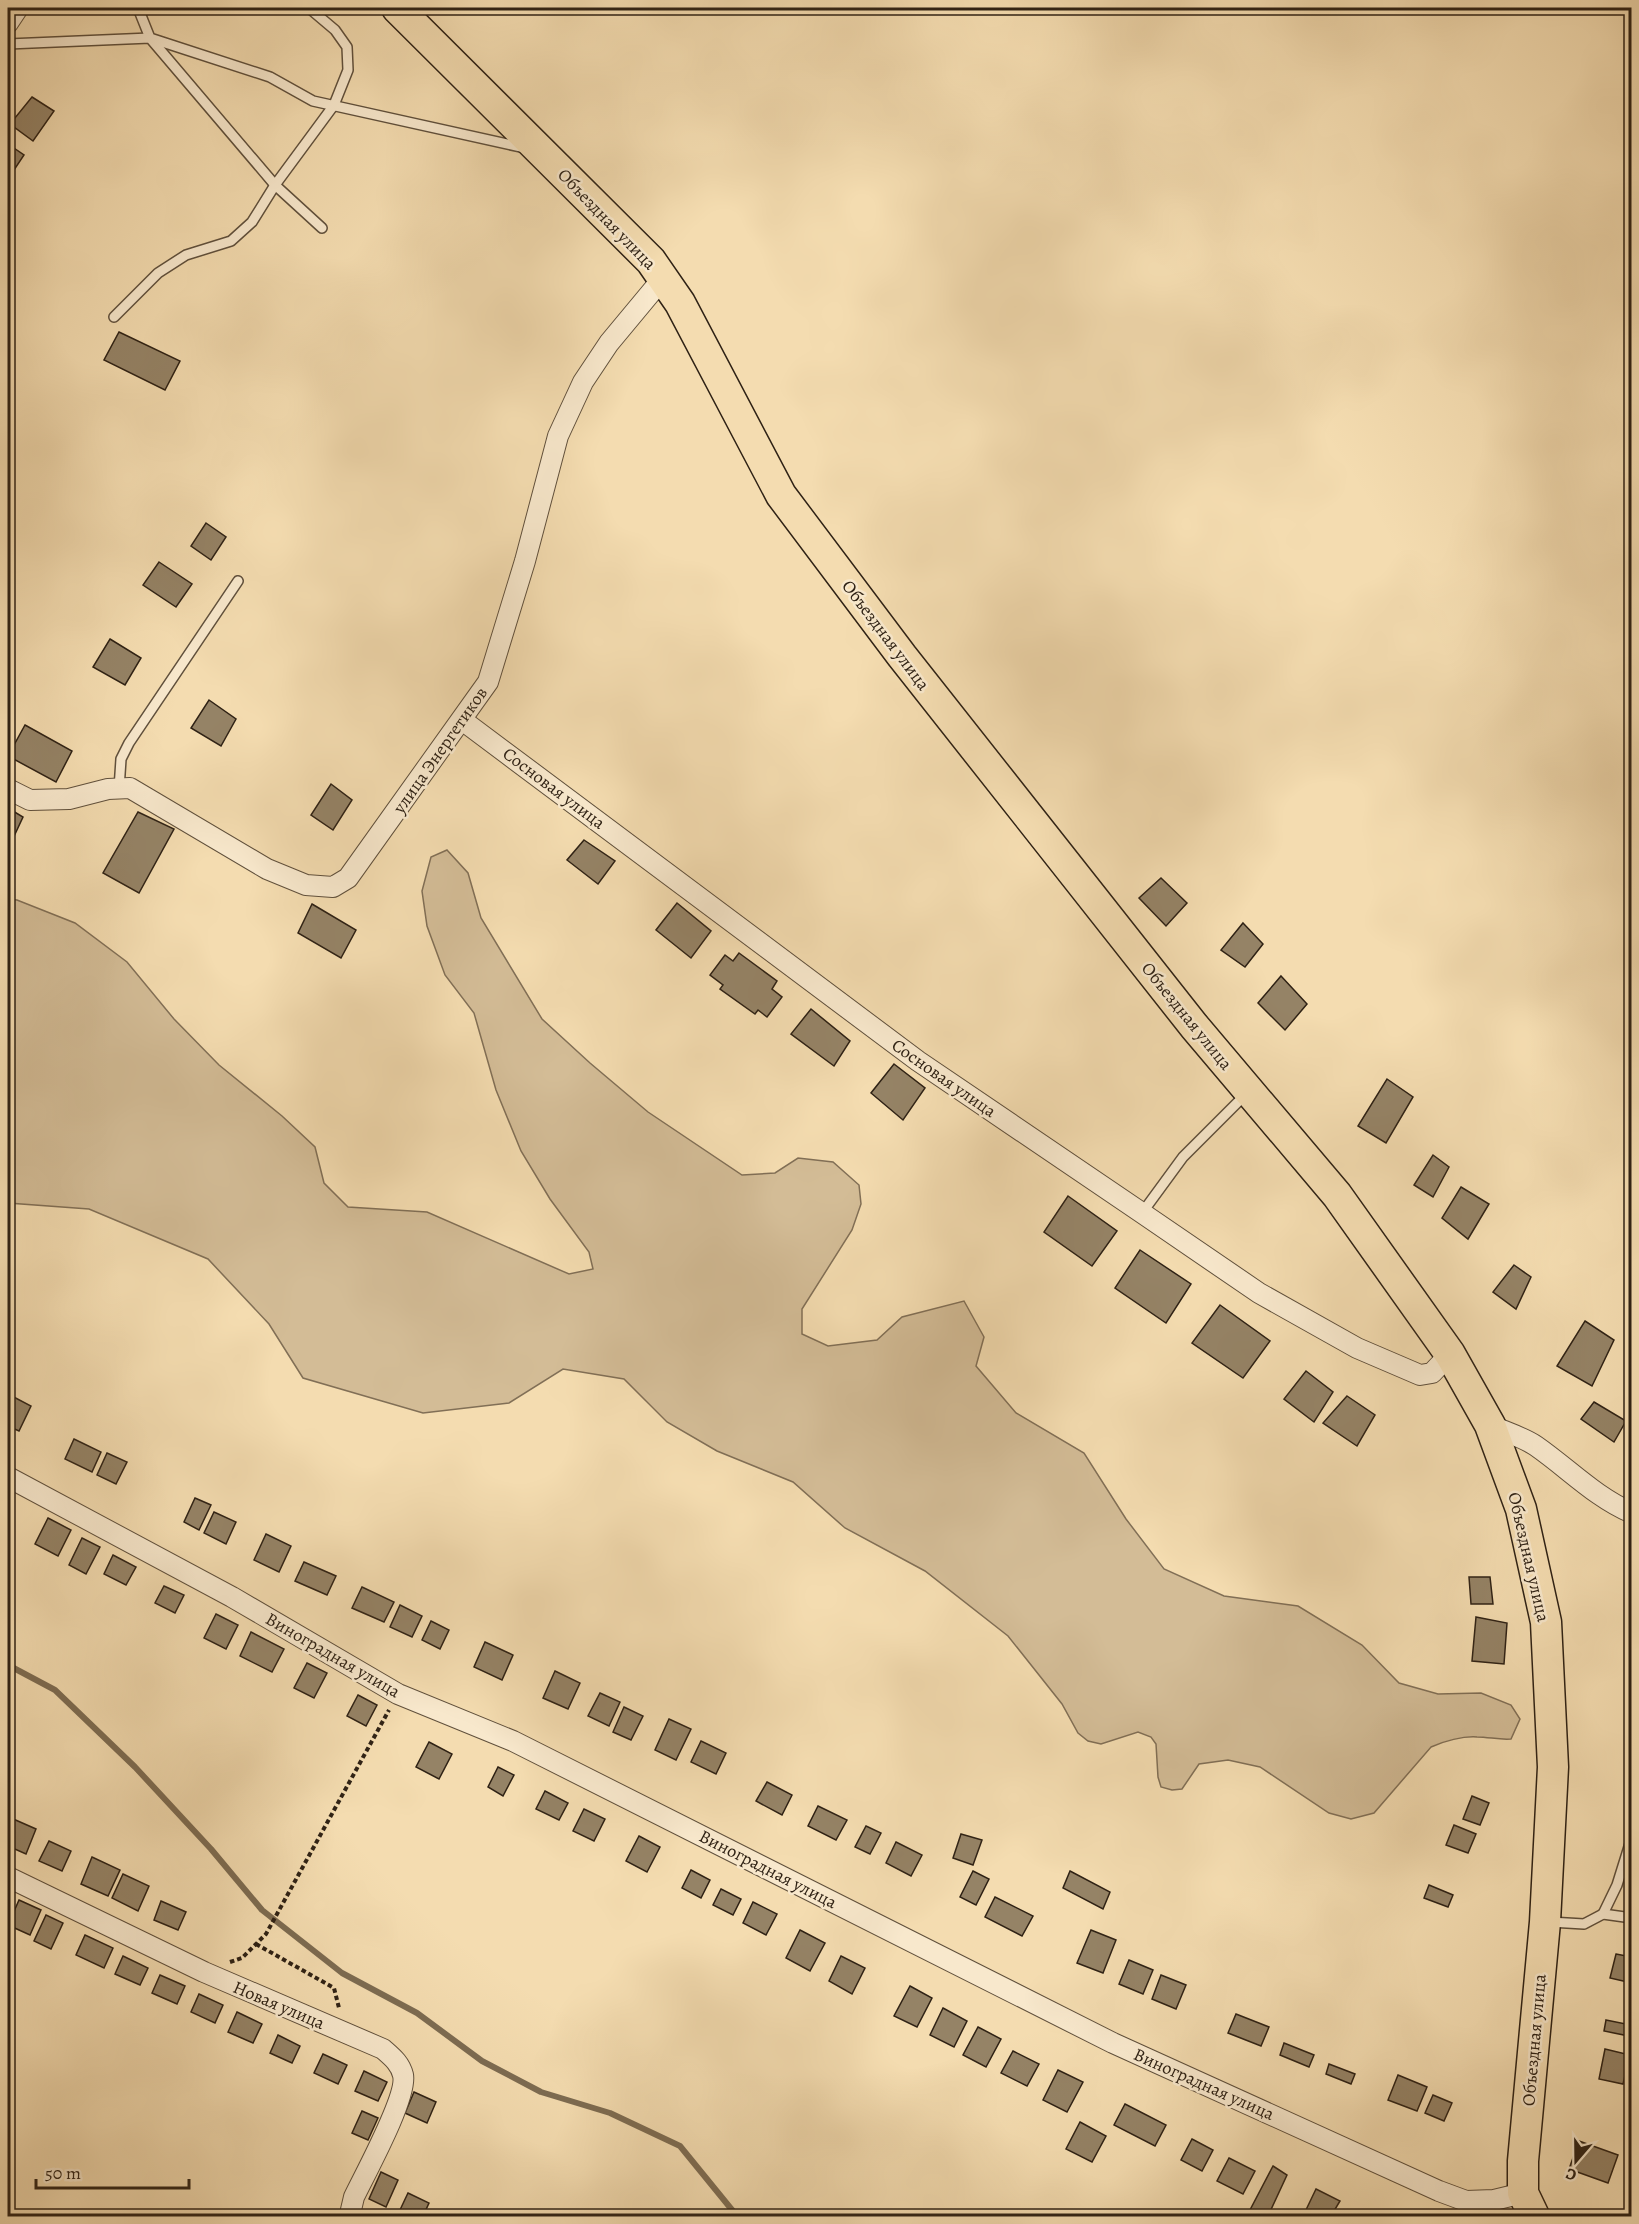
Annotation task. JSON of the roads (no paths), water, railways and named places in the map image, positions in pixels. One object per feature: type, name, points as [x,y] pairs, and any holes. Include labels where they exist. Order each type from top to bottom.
[{"type":"main road","name":"Объездная улица","points":[[397,8],[651,261],[680,303],[781,495],[902,656],[1194,1026],[1337,1195],[1450,1354],[1490,1425],[1521,1509],[1546,1622],[1553,1767],[1545,1922],[1523,2161],[1529,2205]]},
{"type":"street","points":[[8,23],[18,8]]},
{"type":"street","name":"улица Энергетиков","points":[[8,789],[30,800],[69,799],[108,789],[130,788],[267,869],[306,885],[333,887],[348,878],[488,682],[525,561],[558,436],[583,382],[609,343],[663,278]]},
{"type":"street","name":"Сосновая улица","points":[[462,720],[918,1061],[1259,1293],[1357,1348],[1420,1375],[1432,1373],[1450,1354]]},
{"type":"street","points":[[1490,1425],[1535,1444],[1582,1484],[1614,1505],[1632,1513]]},
{"type":"street","name":"Виноградная улица","points":[[8,1478],[232,1597],[398,1694],[513,1741],[1113,2043],[1439,2191],[1466,2201],[1494,2200],[1529,2205]]},
{"type":"street","name":"Новая улица","points":[[8,1877],[204,1972],[383,2049],[398,2062],[404,2077],[401,2098],[354,2197],[350,2214],[352,2217]]},
{"type":"lane","points":[[138,8],[150,38],[275,185],[322,228]]},
{"type":"lane","points":[[114,317],[158,273],[186,255],[231,241],[252,222],[275,185],[334,105],[348,70],[347,48],[335,30],[309,8]]},
{"type":"lane","points":[[8,44],[150,38],[270,77],[313,100],[542,152]]},
{"type":"lane","points":[[119,789],[121,759],[129,743],[238,581]]},
{"type":"lane","points":[[1142,1214],[1183,1157],[1249,1091]]},
{"type":"lane","points":[[1603,1914],[1617,1885],[1632,1837]]},
{"type":"lane","points":[[1545,1922],[1584,1924],[1603,1914],[1632,1918]]},
{"type":"waterway","points":[[8,1665],[55,1690],[135,1767],[211,1849],[262,1910],[342,1973],[417,2013],[482,2061],[541,2092],[610,2113],[680,2146],[737,2216]]}]
